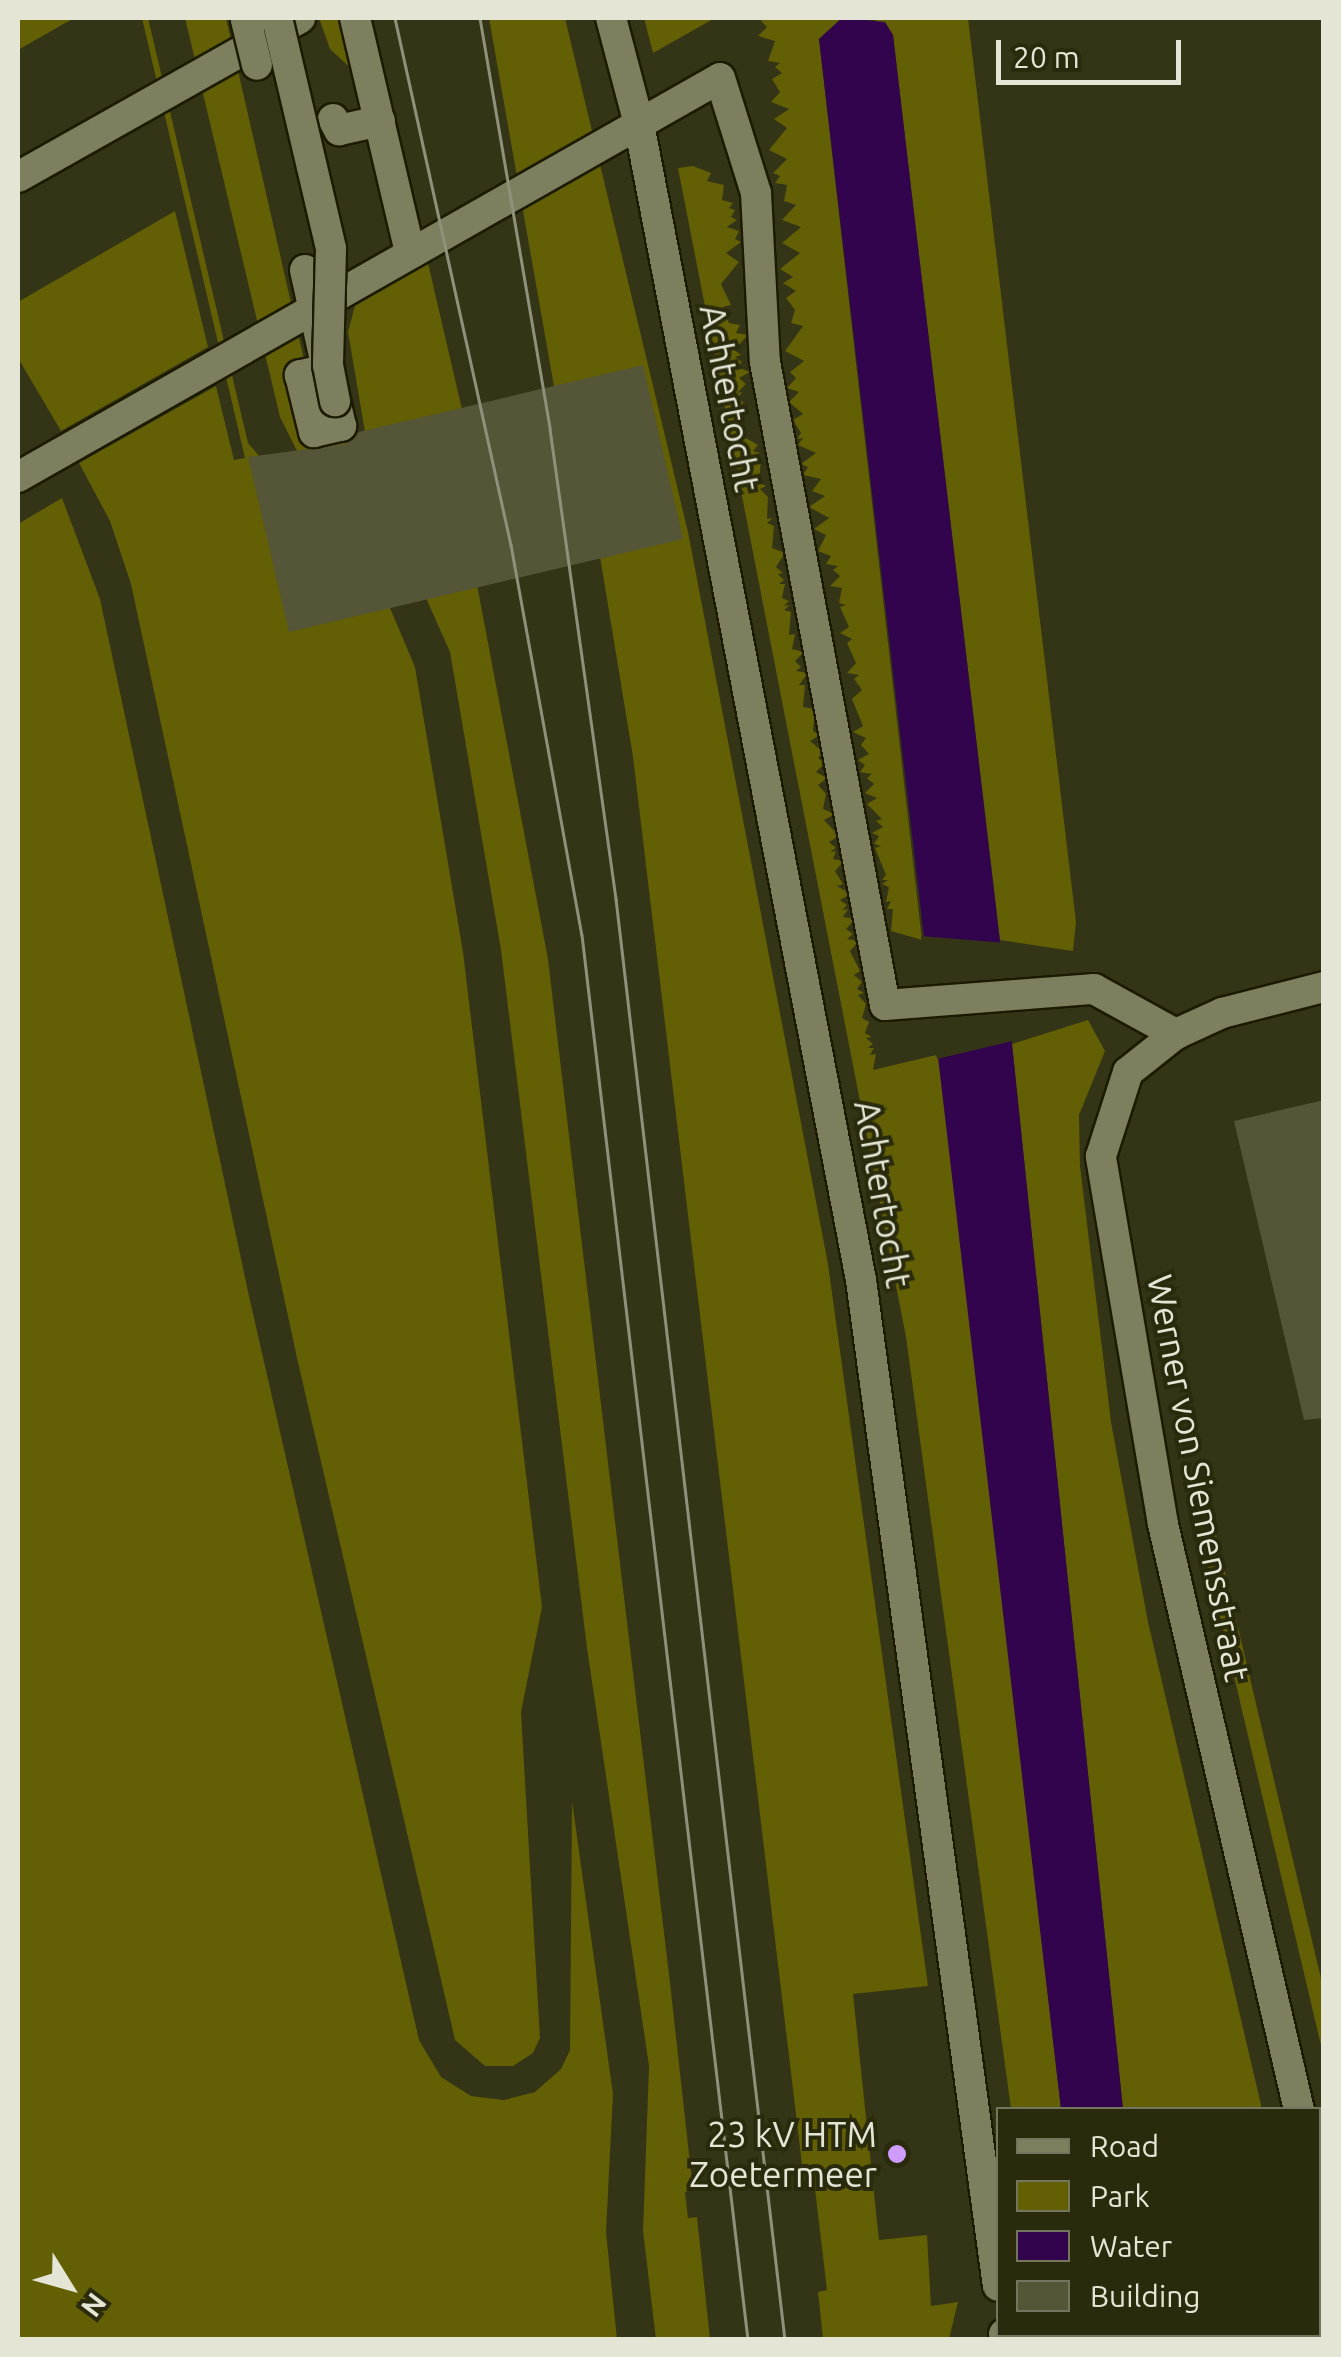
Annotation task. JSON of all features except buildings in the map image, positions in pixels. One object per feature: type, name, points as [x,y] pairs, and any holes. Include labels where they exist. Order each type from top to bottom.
[{"type":"street","points":[[254,18],[246,20],[256,65]]},
{"type":"street","points":[[277,18],[331,249],[328,365],[340,426],[314,432],[300,375],[327,369],[305,270]]},
{"type":"street","points":[[18,177],[300,18]]},
{"type":"street","points":[[355,18],[410,253]]},
{"type":"street","name":"Achtertocht","points":[[611,18],[639,124],[861,1280],[996,2271]]},
{"type":"street","name":"Achtertocht","points":[[639,124],[720,78],[756,193],[765,362],[885,1004],[929,997],[1094,989],[1176,1034]]},
{"type":"street","points":[[333,120],[339,130],[380,120]]},
{"type":"street","points":[[18,477],[639,124]]},
{"type":"street","name":"Werner von Siemensstraat","points":[[1298,2107],[1162,1524],[1101,1156],[1128,1072],[1176,1034],[1222,1013],[1324,987]]},
{"type":"green space","points":[[18,18],[74,18],[18,50]]},
{"type":"green space","points":[[142,18],[148,18],[248,443],[390,608],[415,667],[463,952],[542,1607],[521,1712],[540,2038],[533,2053],[513,2066],[485,2066],[455,2040],[297,1358],[131,584],[110,521],[79,463],[216,386],[234,460],[245,458]]},
{"type":"green space","points":[[185,18],[226,18],[324,447],[366,438],[348,332],[360,287],[393,242],[357,74],[330,49],[319,18],[371,18],[471,448],[452,453],[548,959],[670,1983],[693,2190],[685,2192],[688,2218],[697,2217],[710,2339],[656,2339],[643,2231],[649,2066],[587,1648],[501,950],[450,652],[418,580],[300,457],[280,417]]},
{"type":"green space","points":[[489,18],[565,18],[688,532],[828,1264],[928,1986],[853,1994],[879,2240],[927,2235],[931,2306],[958,2302],[949,2339],[823,2339],[818,2292],[827,2290],[814,2181],[804,2181],[633,757],[578,423],[561,426]]},
{"type":"green space","points":[[644,18],[715,18],[653,53]]},
{"type":"green space","points":[[842,18],[819,39],[922,940],[891,931],[893,909],[887,909],[891,901],[886,902],[889,887],[882,884],[888,880],[882,880],[886,875],[875,848],[881,846],[874,844],[879,836],[872,833],[883,827],[876,821],[882,819],[867,804],[877,798],[865,793],[874,784],[867,778],[872,774],[860,772],[865,765],[858,760],[869,754],[861,745],[866,738],[853,732],[863,726],[852,699],[862,690],[854,679],[859,675],[847,673],[856,663],[847,643],[852,639],[840,633],[849,627],[840,607],[846,605],[839,603],[842,588],[830,586],[840,576],[833,570],[838,566],[826,564],[831,556],[818,551],[826,535],[814,529],[829,518],[809,507],[825,496],[812,491],[821,479],[803,475],[808,467],[801,464],[816,453],[798,445],[803,438],[797,439],[801,433],[793,420],[803,414],[789,402],[799,392],[787,388],[796,378],[790,372],[804,361],[785,351],[803,326],[791,323],[795,310],[786,298],[796,291],[783,283],[793,277],[780,269],[800,253],[782,243],[801,227],[782,220],[796,205],[784,201],[787,185],[775,183],[780,176],[773,173],[787,159],[769,150],[787,128],[774,119],[789,109],[771,102],[780,92],[772,79],[782,73],[775,67],[780,63],[768,61],[775,41],[758,36],[767,27],[761,21]]},
{"type":"green space","points":[[872,18],[968,18],[1076,922],[1073,951],[1000,940],[893,35]]},
{"type":"green space","points":[[693,166],[711,173],[707,181],[724,185],[722,200],[733,203],[729,208],[735,210],[731,217],[737,220],[727,227],[739,231],[735,239],[741,242],[726,253],[739,262],[721,284],[731,305],[723,307],[729,323],[740,325],[736,333],[748,335],[734,350],[741,355],[735,357],[742,362],[737,367],[750,372],[739,378],[746,384],[737,393],[742,392],[738,398],[744,403],[734,410],[741,412],[739,434],[758,445],[753,451],[760,453],[755,461],[761,460],[759,482],[766,486],[760,489],[768,497],[767,519],[773,518],[767,523],[774,526],[772,548],[785,553],[776,567],[783,573],[778,574],[784,580],[779,584],[785,584],[782,598],[789,601],[784,606],[790,605],[784,610],[791,612],[789,635],[795,634],[792,649],[804,652],[795,661],[801,667],[796,671],[808,673],[799,685],[805,685],[803,707],[815,709],[813,731],[820,735],[810,741],[823,752],[818,758],[825,763],[816,772],[827,778],[818,785],[826,794],[823,809],[835,814],[824,820],[839,836],[829,842],[836,848],[830,852],[836,851],[833,859],[844,861],[835,871],[843,884],[837,886],[851,894],[840,900],[847,905],[842,910],[848,909],[843,917],[855,919],[846,929],[853,934],[847,939],[859,941],[850,951],[860,971],[854,975],[862,982],[857,989],[864,993],[858,995],[866,1004],[862,1018],[869,1022],[865,1033],[872,1037],[866,1038],[873,1044],[868,1048],[874,1048],[870,1055],[876,1054],[873,1070],[936,1055],[940,1060],[1061,2107],[1011,2107],[906,1337],[678,168]]},
{"type":"green space","points":[[175,211],[208,347],[61,431],[18,358],[18,302]]},
{"type":"green space","points":[[62,498],[100,599],[249,1296],[419,2040],[441,2077],[471,2096],[504,2100],[535,2092],[561,2069],[570,2050],[572,1801],[613,2094],[606,2232],[617,2339],[18,2339],[18,524]]},
{"type":"green space","points":[[1088,1020],[1105,1051],[1079,1115],[1080,1166],[1111,1422],[1148,1622],[1262,2107],[1123,2107],[1012,1044]]},
{"type":"green space","points":[[1215,1530],[1323,1987],[1323,2054],[1201,1536]]},
{"type":"water","points":[[842,18],[885,22],[893,35],[1012,1044],[1123,2107],[1061,2107],[819,39]]},
{"type":"pier","points":[[921,936],[1006,943],[1017,1040],[937,1059]]},
{"type":"tram line","points":[[395,18],[511,545],[582,935],[748,2340]]},
{"type":"tram line","points":[[480,18],[550,429],[616,899],[785,2340]]},
{"type":"place","name":"23 kV HTM Zoetermeer","points":[[897,2154]]}]
